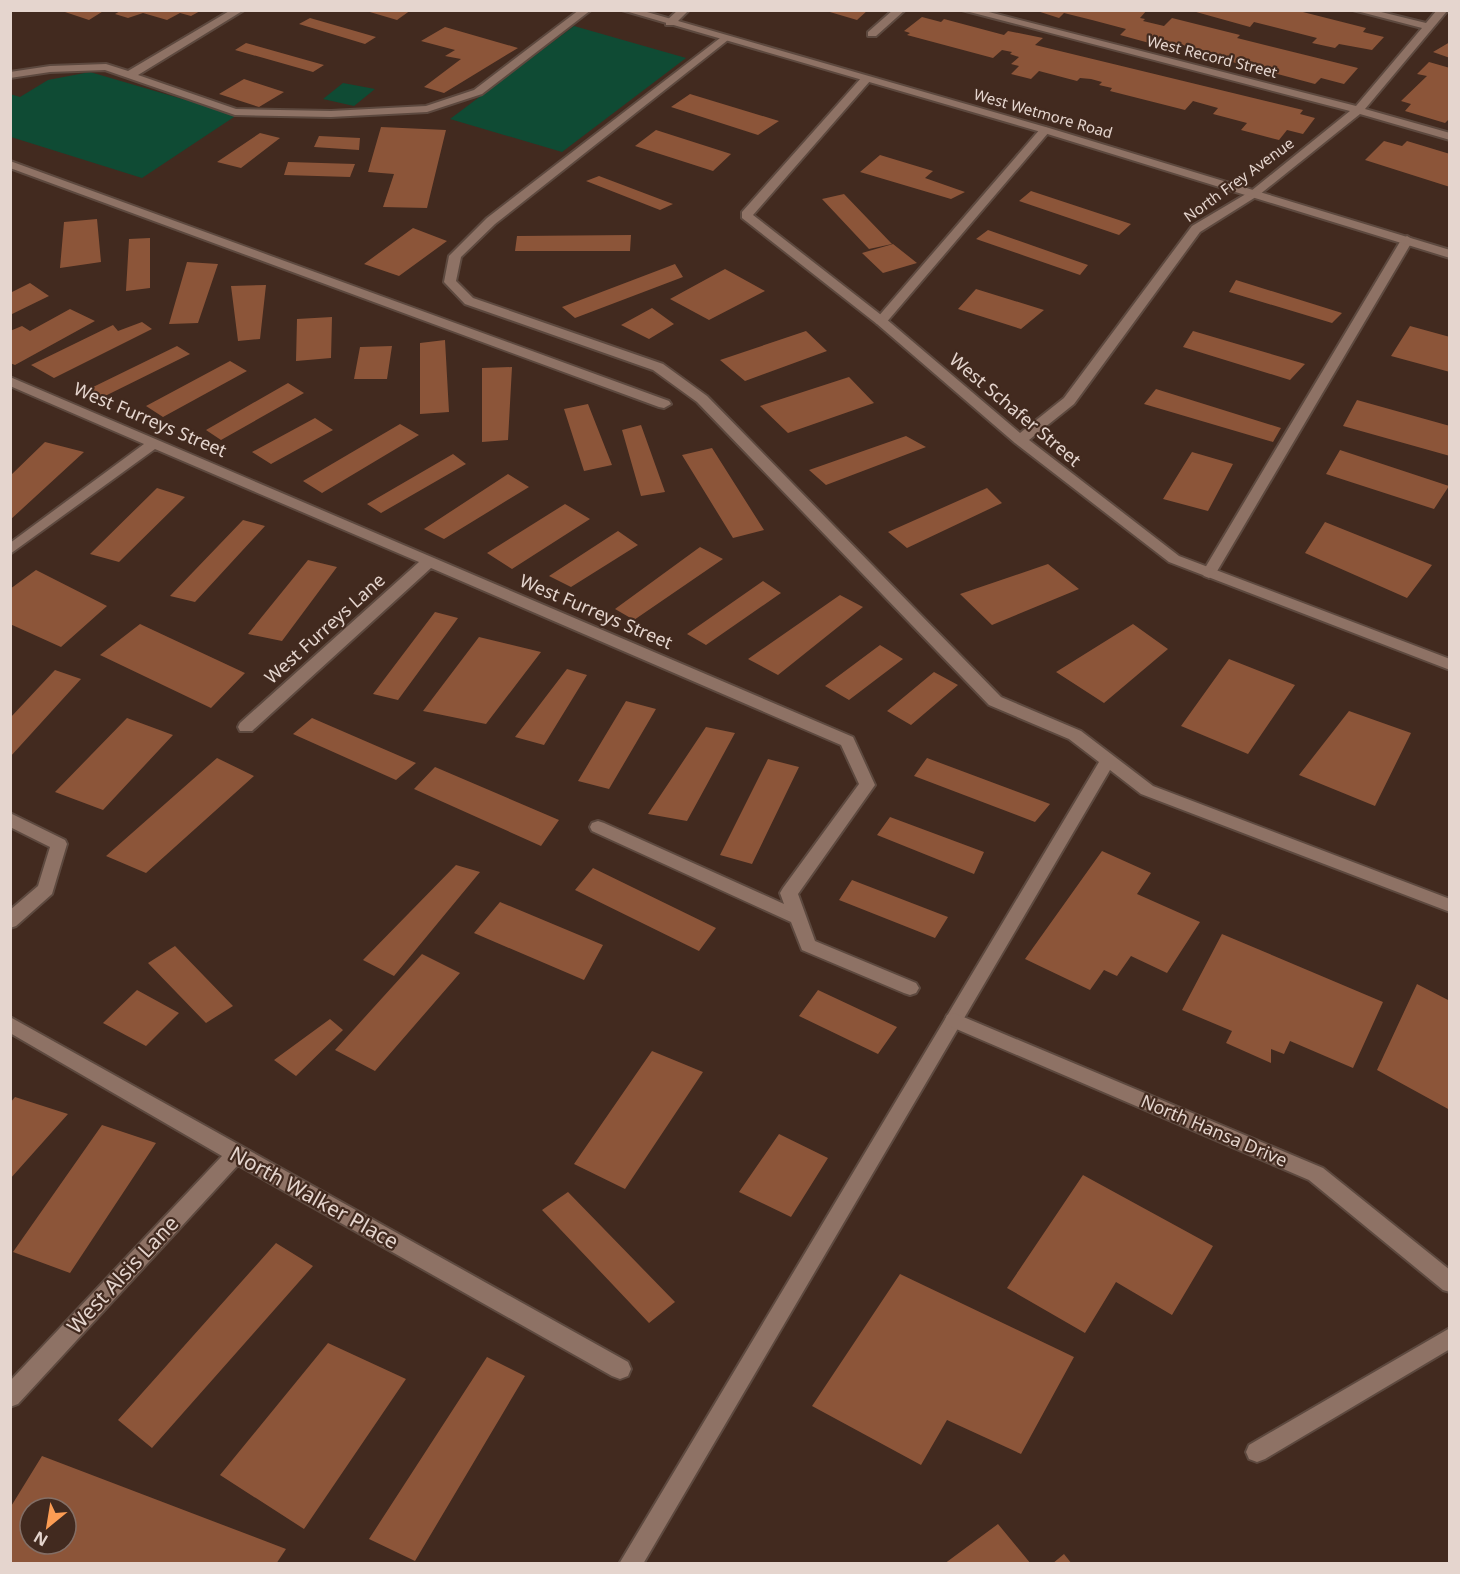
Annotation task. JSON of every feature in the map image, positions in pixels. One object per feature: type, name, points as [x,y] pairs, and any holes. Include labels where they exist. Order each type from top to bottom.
[{"type":"street","points":[[128,76],[239,10]]},
{"type":"street","points":[[10,75],[50,69],[106,68],[235,112],[331,114],[427,109],[478,92],[586,10]]},
{"type":"street","name":"West Wetmore Road","points":[[627,10],[1045,130],[1449,254]]},
{"type":"street","points":[[670,22],[684,10]]},
{"type":"street","points":[[872,33],[900,10]]},
{"type":"street","name":"West Record Street","points":[[967,10],[1358,110],[1449,137]]},
{"type":"street","points":[[1358,10],[1429,27]]},
{"type":"street","name":"North Frey Avenue","points":[[1020,440],[1069,401],[1196,229],[1255,193],[1358,110],[1429,27],[1444,15]]},
{"type":"street","points":[[724,38],[490,221],[455,256],[450,282],[469,300],[658,367],[702,399],[995,701],[1075,735],[1147,790],[1449,906]]},
{"type":"street","name":"West Schafer Street","points":[[866,79],[746,215],[881,321],[1020,440],[1173,559],[1449,664]]},
{"type":"street","points":[[881,321],[1045,130]]},
{"type":"street","points":[[10,164],[664,404]]},
{"type":"street","points":[[1209,573],[1407,240]]},
{"type":"street","name":"West Furreys Street","points":[[10,381],[847,741],[867,785],[789,893],[808,945],[910,988]]},
{"type":"street","points":[[10,550],[154,443]]},
{"type":"street","name":"West Furreys Lane","points":[[246,727],[429,561]]},
{"type":"street","points":[[630,1563],[1108,760]]},
{"type":"street","points":[[10,819],[59,844],[46,889],[10,921]]},
{"type":"street","points":[[598,827],[798,918]]},
{"type":"street","name":"North Hansa Drive","points":[[954,1020],[1316,1174],[1449,1283]]},
{"type":"street","name":"North Walker Place","points":[[10,1024],[236,1154],[620,1369]]},
{"type":"street","name":"West Alsis Lane","points":[[10,1396],[236,1154]]},
{"type":"street","points":[[1257,1452],[1449,1337]]},
{"type":"green space","points":[[574,26],[686,58],[562,152],[450,119]]},
{"type":"green space","points":[[90,72],[237,115],[142,178],[11,137],[10,94],[20,97],[48,80]]},
{"type":"green space","points":[[343,83],[375,89],[354,106],[323,99]]},
{"type":"building","points":[[59,10],[105,10],[89,20]]},
{"type":"building","points":[[122,10],[202,10],[191,16],[180,13],[167,20],[143,13],[128,18],[115,14]]},
{"type":"building","points":[[363,10],[411,10],[397,20]]},
{"type":"building","points":[[823,10],[868,10],[857,20]]},
{"type":"building","points":[[1034,10],[1147,10],[1140,18],[1145,19],[1143,21],[1164,26],[1172,18],[1240,35],[1237,38],[1358,68],[1344,84],[1321,78],[1315,84],[1217,58],[1222,55],[1159,39],[1153,44],[1120,35],[1126,29],[1092,20],[1064,13],[1059,18]]},
{"type":"building","points":[[1189,10],[1295,10],[1366,28],[1363,32],[1384,37],[1372,50],[1339,44],[1335,48],[1312,43],[1317,38],[1254,22],[1250,27]]},
{"type":"building","points":[[922,17],[941,22],[944,19],[1004,35],[1008,31],[1043,38],[1035,45],[1303,110],[1300,114],[1315,118],[1303,134],[1287,130],[1279,140],[1241,130],[1247,123],[1213,114],[1218,108],[1193,101],[1185,110],[1110,91],[1112,88],[1099,85],[1102,82],[1091,79],[1080,78],[1077,81],[1039,71],[1031,79],[1011,74],[1019,66],[1011,64],[1019,57],[1010,54],[1012,52],[1002,50],[993,58],[907,35],[910,33],[904,31]]},
{"type":"building","points":[[310,18],[376,37],[365,44],[299,24]]},
{"type":"building","points":[[445,27],[518,48],[444,93],[424,87],[461,59],[445,56],[455,50],[421,41]]},
{"type":"building","points":[[1450,42],[1450,58],[1433,52]]},
{"type":"building","points":[[246,43],[324,65],[313,72],[235,50]]},
{"type":"building","points":[[1429,62],[1450,68],[1450,118],[1445,123],[1405,111],[1411,104],[1401,101],[1427,76],[1417,74]]},
{"type":"building","points":[[244,79],[284,92],[259,107],[219,94]]},
{"type":"building","points":[[690,94],[779,121],[758,135],[671,107]]},
{"type":"building","points":[[381,127],[446,130],[427,208],[383,207],[394,174],[368,172]]},
{"type":"building","points":[[656,130],[731,154],[713,171],[635,146]]},
{"type":"building","points":[[260,133],[280,138],[241,168],[217,162]]},
{"type":"building","points":[[319,136],[360,138],[359,150],[314,147]]},
{"type":"building","points":[[1384,141],[1402,146],[1407,141],[1450,154],[1450,187],[1365,160]]},
{"type":"building","points":[[880,155],[933,171],[925,178],[965,192],[951,199],[860,172]]},
{"type":"building","points":[[288,162],[355,164],[350,177],[284,175]]},
{"type":"building","points":[[599,176],[673,204],[660,210],[586,181]]},
{"type":"building","points":[[1031,191],[1131,224],[1119,235],[1019,201]]},
{"type":"building","points":[[844,194],[892,244],[869,249],[822,199]]},
{"type":"building","points":[[97,219],[101,262],[60,268],[64,222]]},
{"type":"building","points":[[413,228],[447,241],[399,276],[364,264]]},
{"type":"building","points":[[988,230],[1088,265],[1080,275],[976,239]]},
{"type":"building","points":[[631,235],[630,251],[515,251],[517,236]]},
{"type":"building","points":[[150,238],[150,288],[126,291],[129,239]]},
{"type":"building","points":[[893,244],[917,263],[883,273],[862,253]]},
{"type":"building","points":[[187,262],[218,264],[198,323],[169,324]]},
{"type":"building","points":[[675,264],[683,277],[575,318],[562,307]]},
{"type":"building","points":[[725,269],[765,291],[709,320],[670,299]]},
{"type":"building","points":[[1236,280],[1342,313],[1332,323],[1229,292]]},
{"type":"building","points":[[30,283],[49,296],[10,315],[10,293]]},
{"type":"building","points":[[266,285],[260,339],[238,341],[231,286]]},
{"type":"building","points":[[976,289],[1044,310],[1021,329],[958,309]]},
{"type":"building","points":[[652,308],[674,324],[649,339],[621,325]]},
{"type":"building","points":[[70,309],[95,321],[15,365],[10,363],[10,331],[22,326],[30,331]]},
{"type":"building","points":[[332,317],[331,358],[296,361],[297,319]]},
{"type":"building","points":[[142,322],[152,329],[54,378],[31,365],[113,325],[118,331]]},
{"type":"building","points":[[1410,326],[1450,337],[1450,372],[1391,356]]},
{"type":"building","points":[[806,331],[827,351],[745,381],[720,360]]},
{"type":"building","points":[[1193,331],[1305,364],[1290,380],[1183,347]]},
{"type":"building","points":[[445,340],[449,412],[420,414],[420,343]]},
{"type":"building","points":[[177,346],[190,354],[101,398],[89,389]]},
{"type":"building","points":[[392,346],[387,379],[354,379],[360,347]]},
{"type":"building","points":[[230,361],[247,371],[163,417],[146,406]]},
{"type":"building","points":[[512,367],[508,440],[482,442],[482,368]]},
{"type":"building","points":[[849,377],[874,403],[788,433],[760,406]]},
{"type":"building","points":[[288,383],[304,393],[221,440],[206,430]]},
{"type":"building","points":[[1156,389],[1281,428],[1273,442],[1144,404]]},
{"type":"building","points":[[1357,400],[1450,426],[1450,456],[1343,426]]},
{"type":"building","points":[[588,404],[612,465],[584,471],[564,409]]},
{"type":"building","points":[[315,418],[333,430],[271,464],[252,452]]},
{"type":"building","points":[[400,424],[419,435],[322,493],[303,481]]},
{"type":"building","points":[[641,425],[665,492],[641,496],[622,430]]},
{"type":"building","points":[[906,436],[926,447],[826,485],[809,470]]},
{"type":"building","points":[[45,442],[84,452],[10,520],[10,476]]},
{"type":"building","points":[[712,448],[764,530],[733,538],[682,455]]},
{"type":"building","points":[[1340,450],[1449,486],[1434,509],[1326,474]]},
{"type":"building","points":[[1192,452],[1233,464],[1208,511],[1163,499]]},
{"type":"building","points":[[453,454],[466,464],[381,513],[367,504]]},
{"type":"building","points":[[508,474],[529,487],[444,539],[424,529]]},
{"type":"building","points":[[157,488],[185,497],[119,562],[90,554]]},
{"type":"building","points":[[987,488],[1002,503],[907,548],[888,532]]},
{"type":"building","points":[[565,504],[590,519],[512,569],[487,553]]},
{"type":"building","points":[[243,520],[265,526],[195,602],[170,596]]},
{"type":"building","points":[[1325,522],[1432,565],[1407,598],[1305,553]]},
{"type":"building","points":[[618,531],[638,545],[571,587],[549,576]]},
{"type":"building","points":[[700,547],[723,559],[634,620],[615,609]]},
{"type":"building","points":[[308,560],[337,567],[282,641],[248,634]]},
{"type":"building","points":[[1048,564],[1079,589],[992,625],[960,594]]},
{"type":"building","points":[[36,570],[107,606],[61,647],[10,624],[10,589]]},
{"type":"building","points":[[763,581],[781,593],[706,645],[687,634]]},
{"type":"building","points":[[840,595],[863,607],[778,675],[748,659]]},
{"type":"building","points":[[435,612],[458,618],[398,700],[373,694]]},
{"type":"building","points":[[140,624],[245,673],[211,708],[100,655]]},
{"type":"building","points":[[1133,624],[1168,649],[1104,703],[1056,672]]},
{"type":"building","points":[[479,637],[541,652],[486,724],[423,711]]},
{"type":"building","points":[[880,645],[903,659],[849,700],[825,686]]},
{"type":"building","points":[[1229,659],[1295,685],[1248,754],[1181,726]]},
{"type":"building","points":[[567,669],[587,675],[544,745],[515,737]]},
{"type":"building","points":[[55,670],[81,679],[10,757],[10,718]]},
{"type":"building","points":[[934,672],[958,685],[911,725],[887,711]]},
{"type":"building","points":[[626,701],[656,709],[609,789],[578,781]]},
{"type":"building","points":[[1349,711],[1411,733],[1375,806],[1299,775]]},
{"type":"building","points":[[127,718],[173,735],[103,810],[55,792]]},
{"type":"building","points":[[312,718],[416,763],[396,780],[293,734]]},
{"type":"building","points":[[706,727],[735,733],[687,821],[648,814]]},
{"type":"building","points":[[217,758],[254,776],[146,873],[106,856]]},
{"type":"building","points":[[927,758],[1050,804],[1035,822],[914,776]]},
{"type":"building","points":[[768,759],[799,767],[752,864],[720,855]]},
{"type":"building","points":[[435,767],[559,820],[541,846],[414,789]]},
{"type":"building","points":[[890,817],[984,852],[974,874],[877,835]]},
{"type":"building","points":[[1102,851],[1151,873],[1137,894],[1200,922],[1167,973],[1131,956],[1117,976],[1104,970],[1090,990],[1025,959]]},
{"type":"building","points":[[456,865],[480,872],[394,976],[363,960]]},
{"type":"building","points":[[593,868],[716,928],[699,951],[575,890]]},
{"type":"building","points":[[852,880],[948,917],[935,938],[839,900]]},
{"type":"building","points":[[500,902],[603,945],[584,980],[474,933]]},
{"type":"building","points":[[1222,934],[1383,1002],[1353,1068],[1290,1041],[1284,1054],[1271,1049],[1271,1063],[1226,1043],[1232,1031],[1182,1010]]},
{"type":"building","points":[[175,946],[233,1006],[206,1023],[148,963]]},
{"type":"building","points":[[422,954],[460,973],[375,1071],[335,1050]]},
{"type":"building","points":[[1417,984],[1450,1001],[1450,1110],[1377,1070]]},
{"type":"building","points":[[137,990],[179,1013],[146,1046],[103,1023]]},
{"type":"building","points":[[818,990],[897,1027],[878,1054],[799,1016]]},
{"type":"building","points":[[330,1019],[343,1030],[296,1076],[274,1060]]},
{"type":"building","points":[[652,1051],[703,1072],[625,1189],[574,1164]]},
{"type":"building","points":[[15,1097],[68,1114],[10,1179],[10,1103]]},
{"type":"building","points":[[102,1125],[156,1143],[70,1273],[13,1252]]},
{"type":"building","points":[[779,1134],[828,1158],[791,1217],[739,1192]]},
{"type":"building","points":[[1083,1175],[1213,1246],[1172,1315],[1116,1282],[1085,1333],[1007,1288]]},
{"type":"building","points":[[568,1192],[675,1302],[649,1323],[542,1210]]},
{"type":"building","points":[[276,1243],[313,1266],[152,1448],[118,1420]]},
{"type":"building","points":[[900,1274],[1074,1357],[1021,1454],[947,1420],[921,1465],[812,1406]]},
{"type":"building","points":[[328,1343],[406,1379],[304,1529],[220,1475]]},
{"type":"building","points":[[487,1357],[525,1376],[415,1561],[369,1539]]},
{"type":"building","points":[[42,1456],[286,1549],[276,1564],[10,1564],[10,1508]]},
{"type":"building","points":[[998,1524],[1031,1564],[944,1564]]},
{"type":"building","points":[[1064,1554],[1072,1564],[1052,1564]]}]
